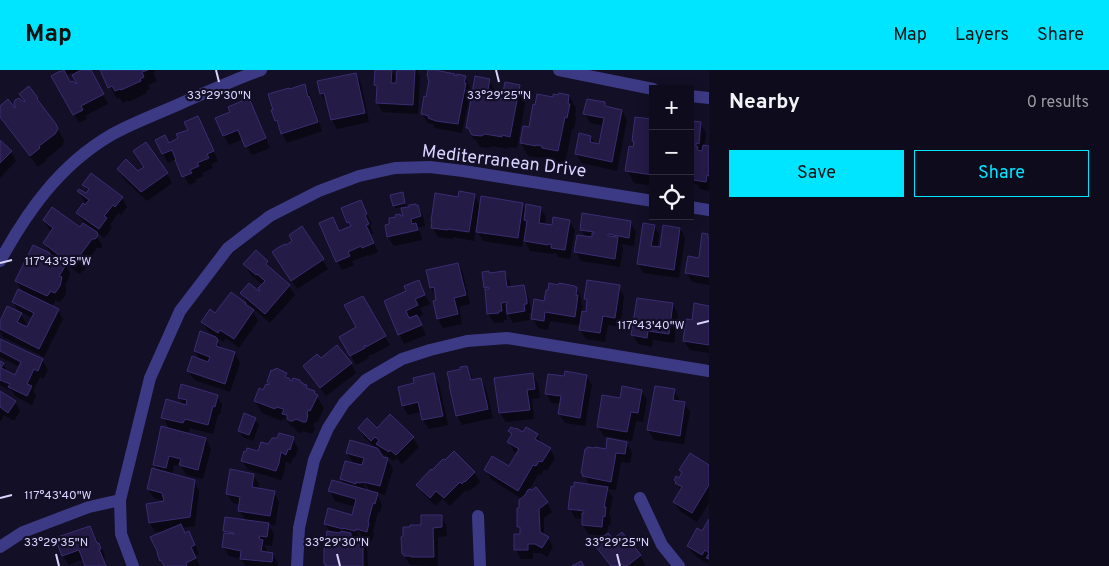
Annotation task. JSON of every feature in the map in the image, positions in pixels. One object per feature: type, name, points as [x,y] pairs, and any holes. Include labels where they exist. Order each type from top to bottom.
[{"type":"street","points":[[0,261],[40,197],[63,171],[83,153],[125,128],[261,70]]},
{"type":"street","points":[[559,70],[649,88]]},
{"type":"street","points":[[694,96],[709,98]]},
{"type":"street","name":"Mediterranean Drive","points":[[133,566],[121,534],[120,500],[150,378],[180,311],[228,248],[270,216],[319,192],[358,176],[395,168],[430,167],[463,171],[649,200]]},
{"type":"street","points":[[694,208],[709,210]]},
{"type":"street","points":[[297,566],[299,528],[314,460],[328,428],[344,403],[366,380],[402,359],[467,341],[507,338],[709,371]]},
{"type":"street","points":[[640,498],[662,545],[679,566]]},
{"type":"street","points":[[0,547],[23,532],[89,507],[120,500]]},
{"type":"street","points":[[478,516],[480,566]]},
{"type":"building","points":[[64,70],[70,82],[72,81],[77,84],[72,75],[81,70],[91,70],[104,94],[81,106],[83,110],[73,115],[51,76]]},
{"type":"building","points":[[100,70],[148,70],[142,72],[144,77],[140,79],[141,81],[115,91],[112,86],[108,88]]},
{"type":"building","points":[[375,70],[392,70],[391,83],[396,83],[397,70],[415,70],[413,105],[376,103],[377,86],[374,85]]},
{"type":"building","points":[[428,70],[466,76],[458,124],[436,121],[428,118],[429,116],[421,114],[429,80],[427,76]]},
{"type":"building","points":[[356,73],[365,113],[331,120],[324,93],[320,94],[317,81]]},
{"type":"building","points":[[475,76],[490,79],[487,95],[500,96],[500,98],[504,99],[505,82],[520,85],[510,137],[485,134],[481,136],[472,135],[469,128],[466,128]]},
{"type":"building","points":[[305,84],[318,122],[281,134],[277,120],[275,121],[271,110],[273,110],[268,94]]},
{"type":"building","points":[[29,86],[58,129],[55,134],[39,146],[40,148],[30,156],[0,117],[0,106],[8,99],[15,108],[15,100],[19,98],[24,102],[19,94]]},
{"type":"building","points":[[559,93],[569,95],[568,104],[570,104],[567,118],[565,117],[558,151],[542,148],[542,146],[520,143],[523,126],[529,127],[533,104],[535,105],[537,94],[553,97],[553,94],[558,95]]},
{"type":"building","points":[[249,98],[266,138],[245,147],[238,130],[223,136],[215,118],[230,112],[228,107]]},
{"type":"building","points":[[587,99],[605,102],[605,106],[622,110],[612,162],[575,154],[579,133],[591,136],[590,142],[599,144],[604,118],[583,114]]},
{"type":"building","points":[[198,116],[214,151],[207,154],[209,158],[197,163],[199,166],[190,170],[192,173],[182,177],[172,150],[162,154],[155,140],[165,135],[169,143],[178,138],[176,134],[188,130],[184,122]]},
{"type":"building","points":[[635,117],[649,119],[649,174],[625,171],[629,146],[633,147],[634,142],[632,141]]},
{"type":"building","points":[[694,121],[701,122],[699,144],[696,143],[697,150],[702,151],[703,145],[709,146],[709,176],[707,175],[706,182],[694,180]]},
{"type":"building","points":[[0,140],[12,151],[0,163]]},
{"type":"building","points":[[146,142],[168,173],[141,192],[117,169],[126,159],[138,171],[144,167],[133,151]]},
{"type":"building","points":[[91,173],[123,197],[104,216],[107,218],[99,229],[76,213],[83,203],[85,205],[89,200],[77,191],[79,189],[86,193],[89,189],[82,185]]},
{"type":"building","points":[[459,191],[475,194],[469,232],[431,228],[435,193],[458,197]]},
{"type":"building","points":[[403,192],[405,203],[393,206],[390,195]]},
{"type":"building","points":[[481,196],[523,203],[518,238],[476,232]]},
{"type":"building","points":[[361,200],[369,224],[366,225],[374,243],[348,252],[350,256],[336,262],[319,223],[333,217],[339,231],[351,226],[349,222],[347,223],[341,208]]},
{"type":"building","points":[[416,204],[421,216],[411,219],[412,224],[416,223],[418,230],[387,237],[385,225],[389,224],[389,218],[400,214],[403,216],[401,208]]},
{"type":"building","points":[[526,204],[541,207],[539,223],[552,225],[553,217],[570,220],[565,250],[551,248],[551,244],[524,241],[527,221],[524,220]]},
{"type":"building","points":[[52,207],[80,227],[83,223],[97,232],[98,236],[92,239],[81,254],[81,258],[72,265],[43,243],[53,228],[43,220]]},
{"type":"building","points":[[582,213],[631,221],[629,238],[608,234],[608,236],[618,237],[615,259],[574,252],[577,235],[592,237],[592,233],[594,233],[580,230]]},
{"type":"building","points":[[643,223],[655,225],[651,246],[660,247],[663,225],[680,228],[674,270],[637,264]]},
{"type":"building","points":[[302,226],[324,259],[291,281],[272,252],[292,241],[289,235]]},
{"type":"building","points":[[702,233],[708,234],[709,238],[709,277],[685,273],[688,256],[699,257]]},
{"type":"building","points":[[33,245],[65,263],[59,276],[62,277],[60,286],[55,293],[50,291],[47,296],[15,281]]},
{"type":"building","points":[[256,250],[268,261],[266,264],[290,285],[265,314],[240,293],[249,283],[259,291],[258,288],[265,281],[243,264]]},
{"type":"building","points":[[458,263],[466,295],[454,298],[458,314],[437,319],[433,301],[436,300],[434,287],[430,288],[426,270]]},
{"type":"building","points":[[489,271],[489,273],[505,271],[507,287],[524,285],[527,300],[527,304],[524,304],[525,311],[507,314],[507,302],[501,303],[502,311],[499,311],[499,313],[487,314],[485,289],[489,289],[488,287],[484,288],[482,272]]},
{"type":"building","points":[[419,280],[425,295],[415,299],[418,305],[406,311],[409,318],[417,315],[422,325],[398,335],[384,301],[406,291],[404,286]]},
{"type":"building","points":[[587,280],[620,285],[615,318],[603,316],[600,333],[579,330],[582,311],[586,312],[587,299],[584,299]]},
{"type":"building","points":[[549,283],[577,287],[576,295],[578,295],[575,317],[545,312],[544,321],[531,319],[534,299],[544,301]]},
{"type":"building","points":[[18,289],[59,309],[39,349],[0,329],[0,321],[7,306],[22,313],[17,322],[27,327],[34,313],[12,302]]},
{"type":"building","points":[[231,292],[254,310],[234,339],[220,330],[218,333],[201,322],[210,309],[215,313]]},
{"type":"building","points":[[363,296],[386,336],[366,347],[365,345],[365,348],[350,356],[339,337],[356,327],[344,305]]},
{"type":"building","points":[[637,298],[673,303],[669,334],[648,331],[647,338],[631,335]]},
{"type":"building","points":[[694,303],[709,306],[709,345],[683,341],[686,319],[692,320]]},
{"type":"building","points":[[200,331],[216,337],[218,340],[216,346],[235,352],[225,384],[187,371],[192,356],[208,362],[210,357],[194,351]]},
{"type":"building","points":[[0,339],[43,359],[38,371],[34,369],[27,384],[32,386],[27,396],[8,387],[10,384],[0,380],[0,361],[4,363],[1,368],[15,375],[21,362],[0,351]]},
{"type":"building","points":[[337,345],[352,363],[320,388],[303,366],[317,354],[321,358]]},
{"type":"building","points":[[467,366],[471,380],[481,378],[488,409],[456,416],[447,372]]},
{"type":"building","points":[[276,368],[287,373],[285,377],[292,381],[293,378],[300,380],[300,382],[307,385],[306,388],[315,391],[314,393],[318,395],[310,411],[308,410],[306,422],[296,419],[290,421],[287,419],[287,415],[282,414],[284,409],[276,407],[275,409],[254,401],[259,388],[263,390],[266,384],[269,385],[267,382],[271,370],[273,371]]},
{"type":"building","points":[[565,371],[587,375],[580,418],[558,414],[561,396],[545,394],[548,374],[564,376]]},
{"type":"building","points":[[434,373],[443,416],[422,420],[418,402],[402,406],[398,387],[414,383],[413,378]]},
{"type":"building","points":[[533,373],[535,389],[527,390],[530,410],[499,413],[494,378]]},
{"type":"building","points":[[181,384],[218,395],[208,425],[185,419],[183,423],[161,418],[166,399],[186,405],[187,400],[178,398]]},
{"type":"building","points":[[622,386],[642,390],[638,413],[631,412],[627,432],[597,427],[602,395],[620,398]]},
{"type":"building","points":[[655,386],[675,389],[673,400],[685,402],[680,436],[647,430]]},
{"type":"building","points":[[0,391],[16,401],[8,413],[0,407]]},
{"type":"building","points":[[244,413],[256,418],[249,435],[238,431]]},
{"type":"building","points":[[390,414],[414,437],[396,455],[376,444],[379,440],[375,437],[371,441],[358,428],[367,418],[377,428]]},
{"type":"building","points":[[161,426],[206,438],[198,470],[179,465],[181,459],[169,456],[166,468],[153,465]]},
{"type":"building","points":[[511,427],[523,432],[526,427],[538,434],[535,439],[551,448],[542,462],[539,461],[536,466],[533,465],[518,491],[484,470],[492,456],[509,466],[519,449],[507,442],[512,434],[508,431]]},
{"type":"building","points":[[279,433],[294,437],[290,450],[288,449],[286,455],[281,452],[276,471],[241,461],[247,448],[258,451],[261,442],[268,444],[272,438],[277,438]]},
{"type":"building","points":[[607,438],[627,442],[625,454],[616,453],[611,482],[582,476],[585,449],[587,447],[595,447],[606,449]]},
{"type":"building","points":[[350,440],[377,448],[383,457],[388,458],[380,486],[363,482],[356,482],[356,484],[340,479],[345,461],[362,465],[364,458],[346,453]]},
{"type":"building","points":[[454,451],[475,472],[462,484],[460,482],[444,498],[436,491],[430,498],[416,485],[431,469],[443,459],[445,460]]},
{"type":"building","points":[[690,453],[709,465],[709,485],[692,513],[673,502],[682,487],[675,483],[674,480],[676,476],[679,478],[682,472],[679,470]]},
{"type":"building","points":[[152,468],[195,480],[190,517],[149,523],[146,504],[164,501],[162,493],[147,489]]},
{"type":"building","points":[[230,469],[254,474],[252,487],[275,491],[270,516],[238,511],[240,497],[226,494]]},
{"type":"building","points":[[332,480],[378,493],[375,504],[373,503],[367,532],[324,524],[328,508],[352,515],[356,499],[328,491]]},
{"type":"building","points":[[574,482],[608,487],[602,527],[582,525],[582,513],[584,511],[568,509],[571,486],[574,487]]},
{"type":"building","points":[[536,487],[548,502],[539,509],[540,532],[549,537],[542,548],[535,544],[528,544],[528,550],[514,550],[514,534],[520,534],[520,527],[517,527],[519,500],[529,489],[532,490]]},
{"type":"building","points":[[421,515],[442,515],[442,527],[433,528],[434,557],[404,556],[402,554],[401,537],[403,536],[403,527],[421,525]]},
{"type":"building","points":[[225,517],[269,523],[267,537],[260,536],[259,539],[263,540],[261,551],[273,553],[272,562],[240,559],[241,551],[222,547],[224,533],[234,534],[223,531]]},
{"type":"building","points":[[709,519],[709,553],[705,550],[702,555],[687,546],[697,528],[702,531]]},
{"type":"building","points":[[181,524],[185,533],[189,531],[195,545],[191,547],[196,558],[186,563],[186,566],[164,566],[150,537]]},
{"type":"building","points":[[90,526],[97,543],[99,543],[101,549],[99,549],[106,566],[85,566],[79,550],[62,556],[55,538]]},
{"type":"building","points":[[327,531],[351,533],[351,537],[363,539],[363,566],[325,566],[324,548]]},
{"type":"building","points":[[622,532],[641,555],[627,566],[622,564],[611,566],[593,543],[608,533],[613,539]]},
{"type":"building","points":[[581,561],[584,566],[572,566]]}]
